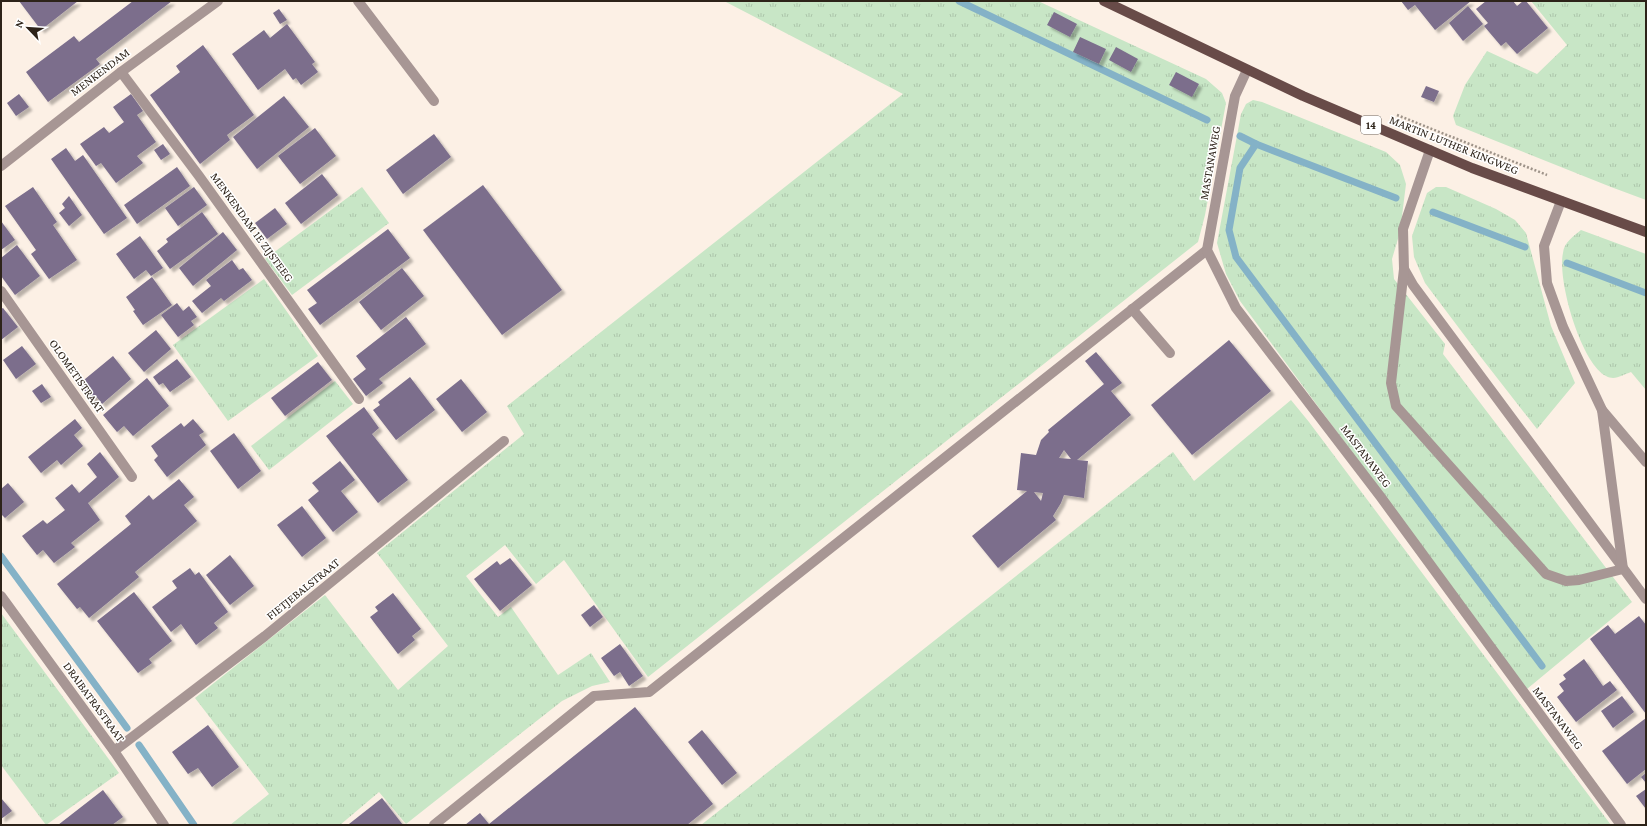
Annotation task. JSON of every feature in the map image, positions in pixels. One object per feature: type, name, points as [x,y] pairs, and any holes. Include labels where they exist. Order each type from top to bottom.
[{"type":"main road","name":"MARTIN LUTHER KINGWEG","points":[[1104,1],[1303,96],[1472,168],[1646,232]]},
{"type":"street","name":"MENKENDAM","points":[[1,166],[121,72],[218,1]]},
{"type":"street","points":[[358,1],[434,101]]},
{"type":"street","name":"MASTANAWEG","points":[[1247,70],[1235,96],[1207,250],[1236,308],[1380,496],[1621,825]]},
{"type":"street","name":"MENKENDAM 1E ZIJSTEEG","points":[[121,72],[199,176],[358,399]]},
{"type":"street","points":[[1430,150],[1403,229],[1404,269],[1392,383],[1396,406],[1546,574],[1566,581],[1579,580],[1624,569]]},
{"type":"street","points":[[1561,201],[1544,246],[1547,283],[1563,327],[1602,410],[1646,462]]},
{"type":"street","points":[[434,825],[594,696],[649,692],[1207,250]]},
{"type":"street","points":[[1404,269],[1418,292],[1646,599]]},
{"type":"street","name":"OLOMETISTRAAT","points":[[1,291],[132,477]]},
{"type":"street","points":[[1132,310],[1170,353]]},
{"type":"street","points":[[1602,410],[1624,569]]},
{"type":"street","name":"FIETJEBALSTRAAT","points":[[114,751],[265,636],[504,442]]},
{"type":"street","name":"DRAIBATRASTRAAT","points":[[1,596],[114,751],[164,825]]},
{"type":"path","points":[[1391,112],[1551,177]]},
{"type":"green space","points":[[724,1],[1038,1],[1206,79],[1222,93],[1226,103],[1205,215],[1198,242],[648,677],[564,560],[536,584],[505,545],[466,576],[498,617],[511,607],[558,675],[591,653],[610,682],[592,686],[562,701],[406,824],[379,792],[340,825],[230,825],[269,794],[195,698],[325,595],[398,690],[448,646],[377,553],[524,434],[507,406],[903,94]]},
{"type":"green space","points":[[1531,1],[1646,1],[1646,200],[1456,125],[1453,116],[1465,85],[1487,51],[1537,74],[1567,45]]},
{"type":"green space","points":[[1253,100],[1262,102],[1386,152],[1400,165],[1406,184],[1400,232],[1392,259],[1394,279],[1445,344],[1443,354],[1632,602],[1527,689],[1240,301],[1226,274],[1217,243],[1241,114],[1246,104]]},
{"type":"green space","points":[[362,187],[389,223],[292,295],[265,259]]},
{"type":"green space","points":[[1436,187],[1446,187],[1496,209],[1515,220],[1526,233],[1551,326],[1575,383],[1537,429],[1425,283],[1414,257],[1412,236],[1427,193]]},
{"type":"green space","points":[[1581,230],[1646,254],[1646,390],[1631,372],[1615,378],[1606,376],[1597,368],[1588,355],[1580,338],[1567,300],[1562,266],[1565,246]]},
{"type":"green space","points":[[264,279],[318,356],[228,421],[173,345]]},
{"type":"green space","points":[[335,381],[353,404],[269,470],[251,446]]},
{"type":"green space","points":[[1291,400],[1611,825],[701,825],[1173,452],[1194,481]]},
{"type":"green space","points":[[1,613],[119,773],[46,825],[1,765]]},
{"type":"building","points":[[19,1],[78,1],[41,30]]},
{"type":"building","points":[[133,1],[172,1],[96,59],[100,64],[48,102],[26,72],[74,36],[79,42]]},
{"type":"building","points":[[1401,1],[1471,1],[1435,30],[1415,5],[1408,10]]},
{"type":"building","points":[[1486,1],[1513,1],[1517,6],[1523,1],[1526,1],[1548,28],[1517,54],[1506,42],[1501,46],[1484,26],[1488,23],[1476,9]]},
{"type":"building","points":[[1468,6],[1483,24],[1463,41],[1449,23]]},
{"type":"building","points":[[279,9],[287,20],[280,24],[273,13]]},
{"type":"building","points":[[1054,12],[1077,24],[1070,37],[1047,25]]},
{"type":"building","points":[[287,24],[315,62],[312,64],[318,72],[301,85],[296,78],[293,80],[285,69],[258,90],[232,54],[264,30],[270,38]]},
{"type":"building","points":[[1080,37],[1106,49],[1099,64],[1073,52]]},
{"type":"building","points":[[203,45],[254,115],[227,135],[230,140],[200,164],[150,95],[180,72],[176,66]]},
{"type":"building","points":[[1116,47],[1138,59],[1131,72],[1109,60]]},
{"type":"building","points":[[1176,72],[1199,84],[1192,97],[1169,85]]},
{"type":"building","points":[[1426,86],[1439,91],[1434,102],[1421,97]]},
{"type":"building","points":[[19,94],[29,107],[16,116],[7,103]]},
{"type":"building","points":[[131,94],[143,111],[137,115],[156,142],[137,156],[143,163],[116,183],[101,163],[96,166],[80,144],[104,127],[109,133],[124,122],[113,107]]},
{"type":"building","points":[[284,96],[309,127],[257,169],[233,137]]},
{"type":"building","points":[[315,128],[336,156],[300,184],[278,156]]},
{"type":"building","points":[[434,134],[451,157],[403,194],[386,170]]},
{"type":"building","points":[[163,144],[170,154],[161,160],[154,150]]},
{"type":"building","points":[[66,148],[75,161],[83,155],[127,218],[104,234],[51,159]]},
{"type":"building","points":[[177,167],[190,186],[137,224],[124,205]]},
{"type":"building","points":[[322,174],[338,195],[301,224],[285,203]]},
{"type":"building","points":[[483,185],[562,290],[502,335],[423,230]]},
{"type":"building","points":[[33,187],[57,222],[53,225],[77,260],[49,279],[31,254],[36,250],[5,206]]},
{"type":"building","points":[[194,187],[207,205],[178,226],[165,208]]},
{"type":"building","points":[[69,196],[82,215],[69,226],[59,213],[65,208],[62,204]]},
{"type":"building","points":[[275,208],[287,224],[267,239],[255,223]]},
{"type":"building","points":[[202,212],[218,234],[170,269],[157,251],[168,242],[166,239]]},
{"type":"building","points":[[1,221],[15,240],[1,250]]},
{"type":"building","points":[[388,229],[410,258],[320,325],[308,309],[317,303],[307,290]]},
{"type":"building","points":[[223,232],[237,250],[193,286],[179,268]]},
{"type":"building","points":[[140,236],[163,268],[151,276],[146,270],[134,279],[116,254]]},
{"type":"building","points":[[17,245],[40,276],[15,295],[1,276],[1,258]]},
{"type":"building","points":[[232,260],[239,270],[243,268],[252,280],[224,301],[221,298],[202,313],[192,301],[211,286],[206,280]]},
{"type":"building","points":[[402,268],[424,296],[381,330],[359,302]]},
{"type":"building","points":[[152,277],[172,305],[143,325],[133,311],[135,310],[126,297]]},
{"type":"building","points":[[177,303],[183,311],[189,306],[197,317],[191,321],[194,325],[178,337],[161,315]]},
{"type":"building","points":[[3,308],[18,327],[1,340],[1,309]]},
{"type":"building","points":[[406,317],[426,344],[379,379],[383,383],[366,396],[353,379],[366,369],[356,356]]},
{"type":"building","points":[[156,330],[171,349],[144,372],[128,353]]},
{"type":"building","points":[[1229,340],[1271,391],[1192,455],[1151,405]]},
{"type":"building","points":[[22,346],[36,364],[16,379],[3,360]]},
{"type":"building","points":[[1096,352],[1122,383],[1111,391],[1131,415],[1077,460],[1088,461],[1084,498],[1064,495],[1053,516],[1056,520],[998,568],[972,536],[1027,491],[1017,490],[1021,453],[1036,455],[1041,440],[1049,432],[1048,430],[1104,384],[1085,361]],"holes":[[[1064,450],[1071,459],[1059,458]],[[1034,492],[1043,493],[1041,501]]]},
{"type":"building","points":[[113,356],[131,379],[102,404],[96,396],[92,400],[79,384]]},
{"type":"building","points":[[177,359],[191,377],[170,392],[163,383],[159,385],[153,377]]},
{"type":"building","points":[[318,362],[332,380],[285,416],[271,398]]},
{"type":"building","points":[[410,377],[435,410],[396,440],[373,410],[380,405],[378,402]]},
{"type":"building","points":[[147,378],[169,406],[133,436],[124,426],[117,432],[103,415]]},
{"type":"building","points":[[461,379],[487,412],[462,432],[436,399]]},
{"type":"building","points":[[42,384],[51,397],[41,403],[32,391]]},
{"type":"building","points":[[364,407],[379,428],[372,434],[408,480],[378,503],[326,436]]},
{"type":"building","points":[[75,419],[82,428],[74,435],[83,446],[61,465],[57,460],[41,473],[28,457]]},
{"type":"building","points":[[193,419],[204,432],[199,435],[206,445],[167,477],[154,460],[158,456],[151,446],[181,423],[184,427]]},
{"type":"building","points":[[234,433],[261,471],[238,489],[210,451]]},
{"type":"building","points":[[100,452],[119,477],[88,503],[100,520],[71,543],[75,547],[54,563],[43,550],[37,555],[22,536],[43,520],[47,524],[65,510],[55,498],[72,484],[79,493],[97,477],[87,464]]},
{"type":"building","points":[[340,461],[355,480],[341,491],[358,512],[333,532],[308,500],[319,491],[312,483]]},
{"type":"building","points":[[179,479],[194,497],[184,505],[197,521],[135,572],[139,577],[89,618],[80,607],[77,609],[57,584],[131,524],[125,516],[149,495],[153,500]]},
{"type":"building","points":[[8,483],[24,502],[5,518],[1,514],[1,489]]},
{"type":"building","points":[[302,506],[326,538],[302,557],[277,525]]},
{"type":"building","points":[[230,555],[254,586],[230,605],[206,575]]},
{"type":"building","points":[[510,558],[532,585],[500,611],[474,579],[497,561],[500,565]]},
{"type":"building","points":[[190,568],[195,575],[199,572],[228,612],[214,623],[218,628],[196,645],[181,624],[171,632],[152,607],[177,588],[172,581]]},
{"type":"building","points":[[134,592],[172,641],[149,659],[152,663],[138,673],[97,621]]},
{"type":"building","points":[[393,593],[421,629],[412,636],[415,640],[398,654],[370,617],[378,611],[375,607]]},
{"type":"building","points":[[594,605],[603,617],[590,627],[581,615]]},
{"type":"building","points":[[1639,616],[1646,625],[1646,714],[1590,639],[1608,625],[1615,634]]},
{"type":"building","points":[[620,644],[643,676],[629,686],[620,672],[614,676],[601,658]]},
{"type":"building","points":[[1584,659],[1603,686],[1610,681],[1617,690],[1576,722],[1557,697],[1564,691],[1559,684],[1566,679],[1563,675]]},
{"type":"building","points":[[1622,696],[1634,712],[1613,728],[1601,711]]},
{"type":"building","points":[[635,707],[713,804],[687,825],[465,825],[480,813],[489,824]]},
{"type":"building","points":[[1646,718],[1646,769],[1627,784],[1602,751]]},
{"type":"building","points":[[208,725],[239,767],[212,787],[198,768],[188,774],[172,752]]},
{"type":"building","points":[[702,730],[737,773],[722,785],[688,742]]},
{"type":"building","points":[[1646,773],[1646,783],[1641,777]]},
{"type":"building","points":[[1646,789],[1646,809],[1636,796]]},
{"type":"building","points":[[103,790],[123,817],[112,825],[58,825]]},
{"type":"building","points":[[1,798],[12,811],[1,819]]},
{"type":"building","points":[[382,798],[403,825],[349,824]]},
{"type":"waterway","points":[[959,1],[1207,120]]},
{"type":"waterway","points":[[1240,136],[1256,144],[1396,198]]},
{"type":"waterway","points":[[1256,144],[1240,168],[1229,230],[1236,257],[1542,666]]},
{"type":"waterway","points":[[1433,212],[1525,247]]},
{"type":"waterway","points":[[1567,263],[1646,293]]},
{"type":"waterway","points":[[1,556],[127,728]]},
{"type":"waterway","points":[[139,745],[194,825]]}]
